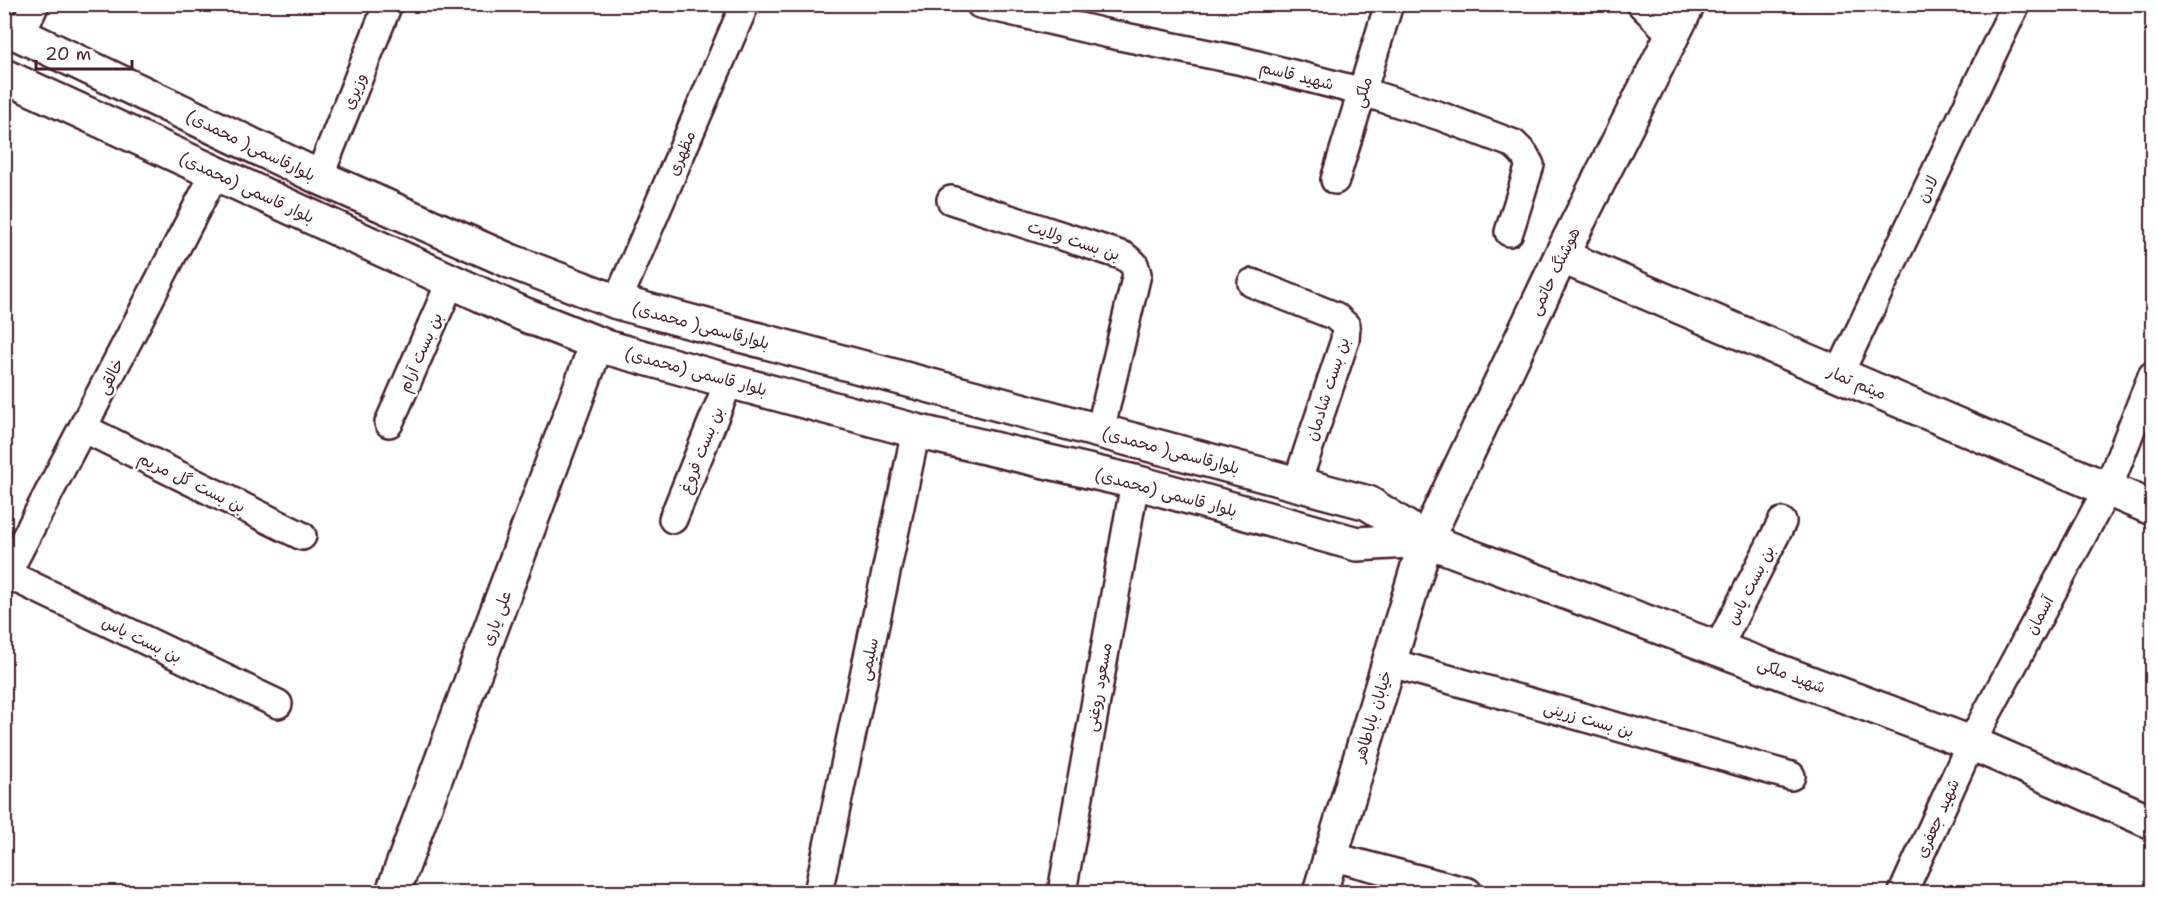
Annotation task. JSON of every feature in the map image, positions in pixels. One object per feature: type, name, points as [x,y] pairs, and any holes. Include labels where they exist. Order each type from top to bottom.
[{"type":"main road","name":"هوشنگ حاتمی","points":[[1426,540],[1561,256],[1688,4]]},
{"type":"main road","name":"بلوارقاسمی( محمدی)","points":[[13,31],[319,177],[510,261],[616,302],[1368,503],[1426,540]]},
{"type":"main road","name":"بلوار قاسمی (محمدی)","points":[[6,82],[92,114],[523,314],[597,343],[729,381],[916,430],[1135,482],[1357,544],[1426,540]]},
{"type":"main road","name":"میثم تمار","points":[[1561,256],[2152,508]]},
{"type":"main road","name":"علی یاری","points":[[393,892],[597,343],[616,302]]},
{"type":"main road","name":"شهید ملکی","points":[[1426,540],[1971,742],[2152,822]]},
{"type":"main road","name":"خیابان باباطاهر","points":[[1320,892],[1426,540]]},
{"type":"street","points":[[13,31],[35,4]]},
{"type":"street","name":"وزیری","points":[[319,177],[388,4]]},
{"type":"street","name":"مظهری","points":[[616,302],[745,4]]},
{"type":"street","name":"شهید قاسم","points":[[980,4],[1105,33],[1238,60],[1363,92],[1440,116],[1514,144],[1524,153],[1530,165],[1509,232]]},
{"type":"street","name":"ملکی","points":[[1335,180],[1389,4]]},
{"type":"street","points":[[1641,4],[1673,36]]},
{"type":"street","name":"لادن","points":[[1839,374],[2016,4]]},
{"type":"street","name":"خالقی","points":[[6,577],[215,173]]},
{"type":"street","name":"بن بست ولایت","points":[[951,200],[1124,256],[1134,264],[1137,274],[1100,431]]},
{"type":"street","name":"بن بست آرام","points":[[388,423],[451,281]]},
{"type":"street","name":"بن بست شادمان","points":[[1252,283],[1335,316],[1346,326],[1345,340],[1297,483]]},
{"type":"street","name":"آسمان","points":[[1971,742],[2108,488],[2152,376]]},
{"type":"street","name":"بن بست فروغ","points":[[673,519],[729,381]]},
{"type":"street","name":"بن بست گل مریم","points":[[82,428],[302,536]]},
{"type":"street","name":"سلیمی","points":[[819,888],[916,430]]},
{"type":"street","name":"مسعود روغنی","points":[[1062,892],[1135,482]]},
{"type":"street","name":"بن بست یاس","points":[[1718,648],[1782,522]]},
{"type":"street","name":"بن بست یاس","points":[[6,577],[278,704]]},
{"type":"street","name":"بن بست زرینی","points":[[1388,662],[1791,776]]},
{"type":"street","name":"شهید جعفری","points":[[1903,892],[1971,742]]},
{"type":"street","points":[[1330,856],[1467,892]]}]
